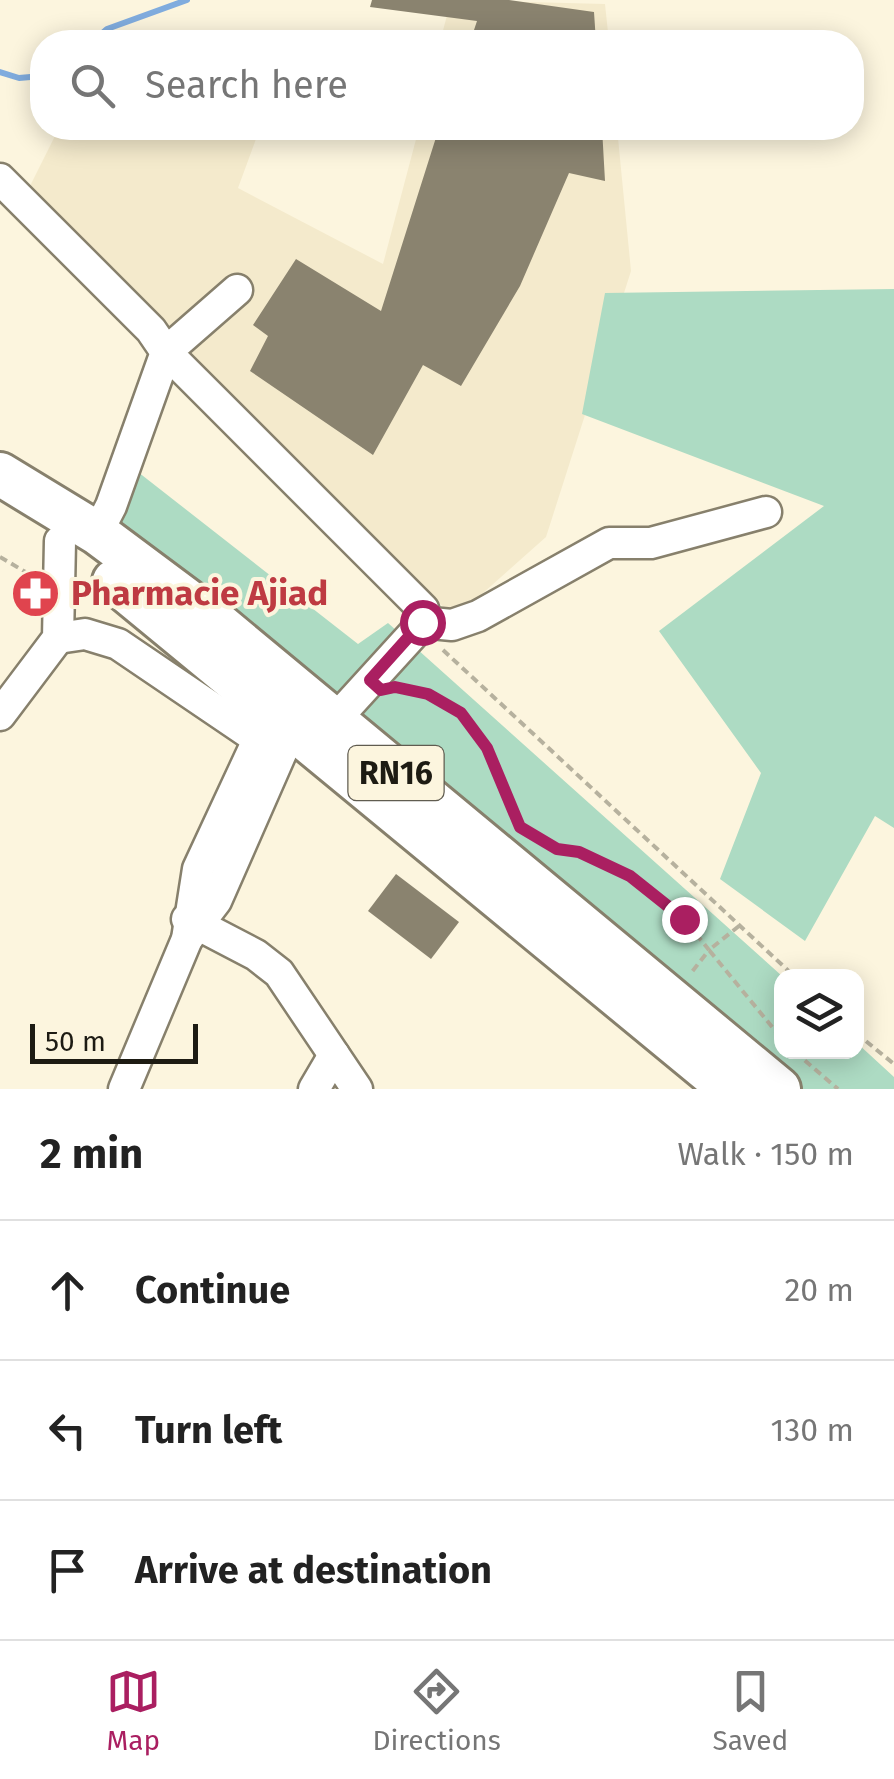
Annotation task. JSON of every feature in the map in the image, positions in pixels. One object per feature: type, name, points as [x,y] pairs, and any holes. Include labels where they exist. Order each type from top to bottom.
[{"type":"highway","name":"RN16","points":[[0,474],[78,537],[287,730],[730,1089]]},
{"type":"highway","name":"RN16","points":[[0,508],[78,537],[211,618],[287,730],[779,1089]]},
{"type":"street","points":[[0,179],[151,330],[166,352],[422,604],[420,624],[370,680],[287,730],[247,838],[192,928],[124,1089]]},
{"type":"street","points":[[2,709],[58,638],[78,537],[112,506],[166,352],[237,290]]},
{"type":"street","points":[[420,624],[452,625],[478,616],[609,544],[651,543],[766,512]]},
{"type":"street","points":[[58,638],[85,634],[118,644],[287,730]]},
{"type":"street","points":[[192,928],[256,955],[279,974],[357,1089]]},
{"type":"street","points":[[314,1089],[334,1056]]},
{"type":"path","points":[[0,557],[29,574]]},
{"type":"path","points":[[420,624],[786,969]]},
{"type":"path","points":[[370,680],[381,690],[395,687],[428,694],[461,713],[487,748],[520,827],[557,849],[579,852],[630,876],[684,919],[774,1029]]},
{"type":"path","points":[[686,980],[709,950],[739,926]]},
{"type":"path","points":[[864,1040],[894,1064]]},
{"type":"path","points":[[803,1059],[838,1089]]},
{"type":"shaded area","points":[[451,0],[605,4],[608,30],[443,30]]},
{"type":"shaded area","points":[[53,140],[256,140],[238,188],[383,264],[416,140],[618,140],[631,271],[546,537],[455,618],[186,359],[29,188]]},
{"type":"green space","points":[[894,289],[894,828],[875,816],[805,941],[720,879],[761,773],[659,631],[824,506],[582,414],[605,293]]},
{"type":"green space","points":[[138,472],[358,644],[388,623],[774,969],[774,1059],[864,1059],[864,1049],[894,1077],[894,1089],[794,1089],[117,519]]},
{"type":"building","points":[[372,0],[509,0],[594,12],[595,30],[474,30],[477,21],[370,7]]},
{"type":"building","points":[[435,140],[603,140],[605,181],[569,173],[520,286],[461,386],[423,365],[373,455],[250,371],[268,336],[253,325],[296,259],[381,311]]},
{"type":"building","points":[[396,874],[459,922],[431,959],[368,911]]},
{"type":"waterway","points":[[106,30],[187,0]]},
{"type":"waterway","points":[[0,72],[30,77]]},
{"type":"place","name":"Pharmacie Ajiad","points":[[36,593]]},
{"type":"route","points":[[422,622],[370,680],[381,690],[395,687],[428,694],[461,713],[487,748],[520,827],[557,849],[579,852],[630,876],[684,919]]}]
